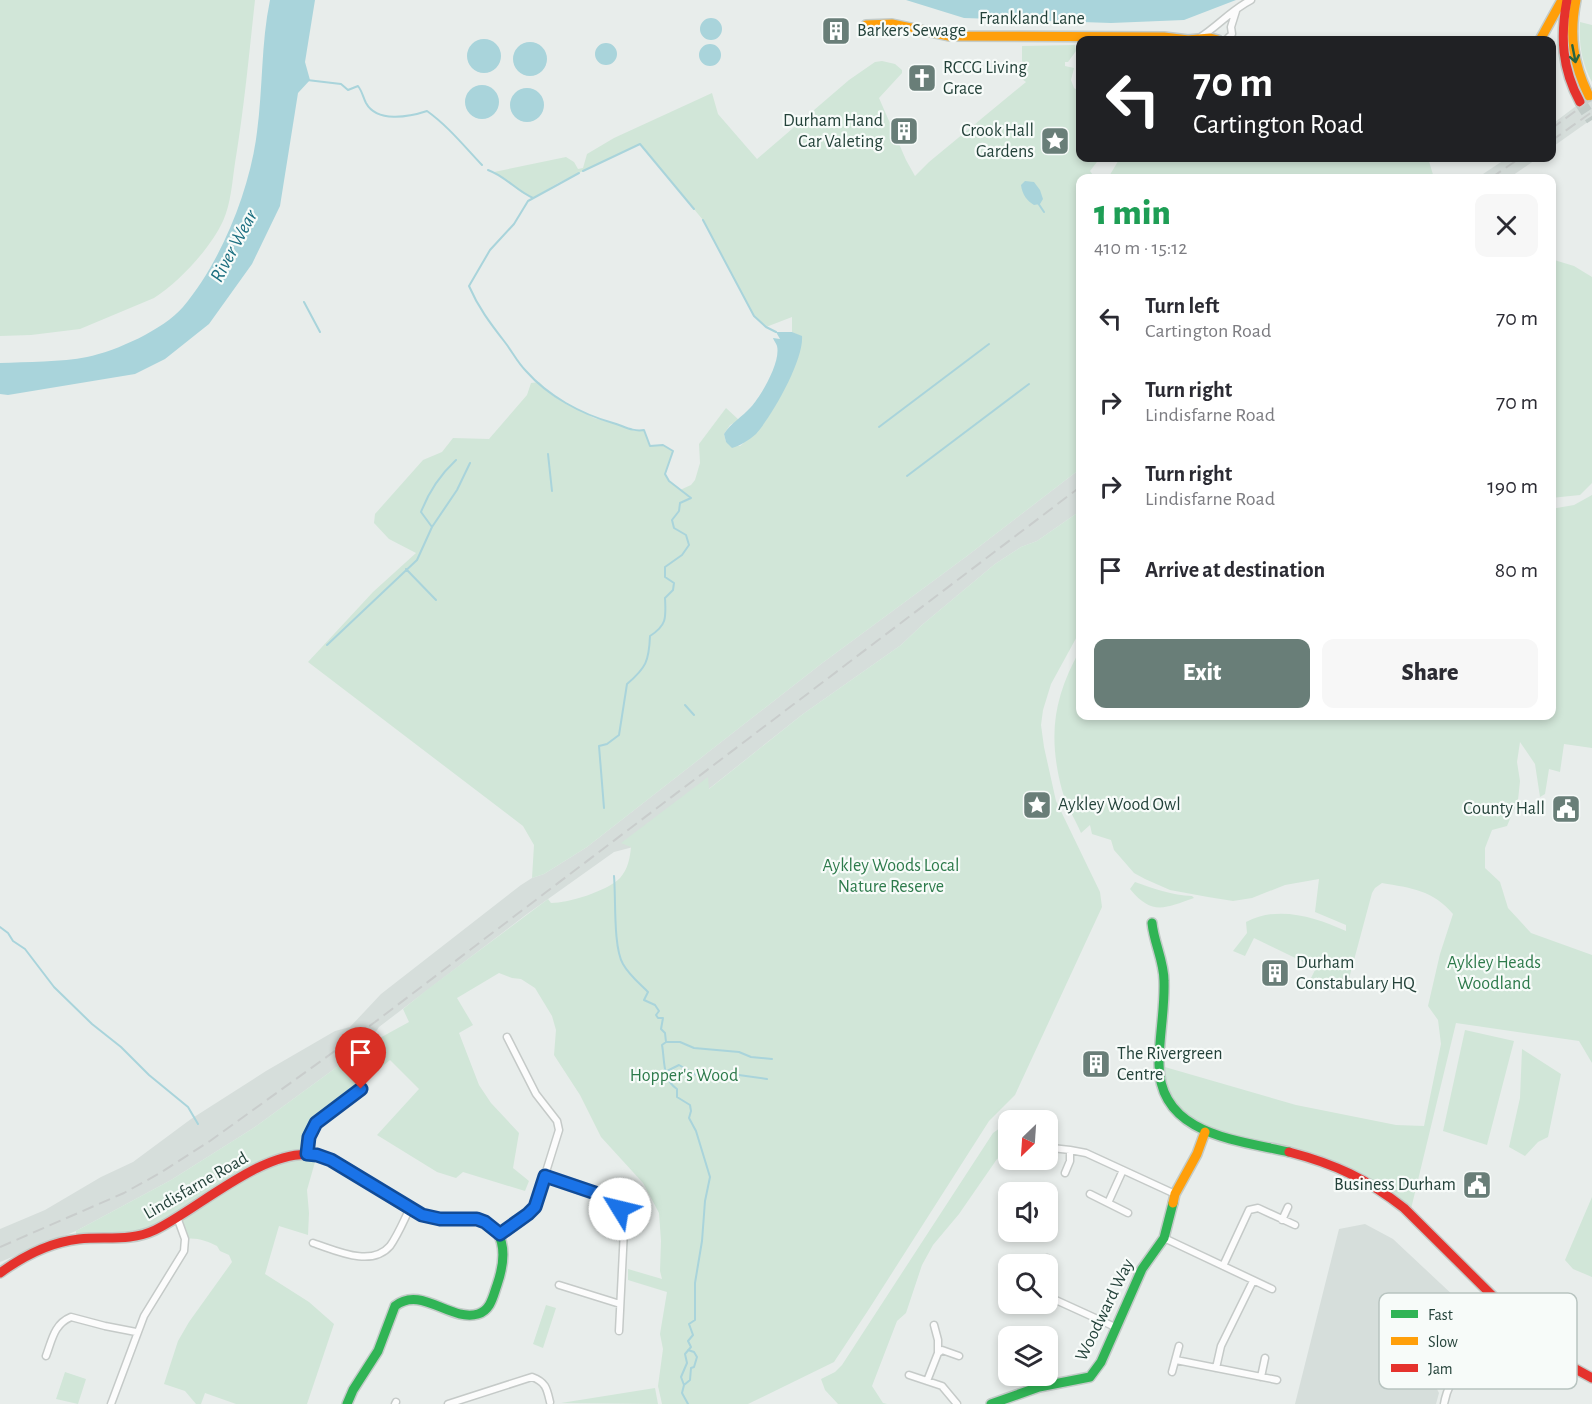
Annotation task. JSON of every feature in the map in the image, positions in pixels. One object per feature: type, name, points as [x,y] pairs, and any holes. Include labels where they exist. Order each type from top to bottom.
[{"type":"main road","points":[[1542,36],[1564,0]]},
{"type":"main road","points":[[1564,0],[1562,59],[1570,85],[1580,102]]},
{"type":"main road","points":[[1576,0],[1572,22],[1572,46],[1577,70],[1589,96]]},
{"type":"main road","name":"Frankland Lane","points":[[866,25],[892,24],[949,36],[1076,37]]},
{"type":"main road","points":[[1152,923],[1152,931],[1164,970],[1165,984],[1158,1060],[1160,1081],[1167,1101],[1179,1115],[1189,1124],[1205,1132],[1340,1167],[1382,1190],[1404,1208],[1490,1293]]},
{"type":"main road","name":"Woodward Way","points":[[990,1404],[1039,1387],[1090,1377],[1101,1362],[1142,1269],[1164,1238],[1175,1194],[1197,1154],[1205,1132]]},
{"type":"main road","name":"Lindisfarne Road","points":[[0,1273],[14,1264],[76,1239],[130,1238],[155,1230],[267,1164],[291,1156],[307,1154],[331,1160],[430,1218],[477,1219],[485,1222],[500,1234]]},
{"type":"main road","points":[[347,1404],[353,1390],[371,1364],[395,1306],[400,1301],[412,1298],[467,1315],[476,1315],[488,1308],[492,1303],[505,1258],[505,1248],[500,1234]]},
{"type":"main road","points":[[1577,1369],[1592,1378]]},
{"type":"street","points":[[1215,36],[1219,23],[1251,0]]},
{"type":"street","points":[[1229,36],[1236,10]]},
{"type":"street","points":[[1219,23],[1226,23],[1231,27]]},
{"type":"street","points":[[500,1234],[535,1207],[559,1130],[557,1121],[536,1094],[507,1037]]},
{"type":"street","points":[[307,1154],[309,1137],[316,1123],[361,1089]]},
{"type":"street","points":[[1058,1149],[1086,1153],[1175,1194]]},
{"type":"street","points":[[1065,1173],[1070,1161],[1070,1150]]},
{"type":"street","points":[[1108,1203],[1123,1170]]},
{"type":"street","points":[[545,1176],[607,1197],[620,1209],[624,1230],[619,1331]]},
{"type":"street","points":[[1090,1194],[1128,1213]]},
{"type":"street","points":[[1282,1220],[1288,1207]]},
{"type":"street","points":[[313,1243],[358,1257],[375,1255],[383,1252],[390,1245],[410,1208]]},
{"type":"street","points":[[1223,1266],[1249,1210],[1258,1208],[1295,1225]]},
{"type":"street","points":[[111,1404],[136,1332],[153,1299],[184,1251],[185,1239],[177,1217]]},
{"type":"street","points":[[1164,1238],[1272,1289]]},
{"type":"street","points":[[1216,1368],[1221,1346],[1253,1281]]},
{"type":"street","points":[[559,1285],[620,1304]]},
{"type":"street","points":[[1058,1301],[1115,1327]]},
{"type":"street","points":[[46,1356],[57,1327],[63,1320],[71,1317],[136,1332]]},
{"type":"street","points":[[927,1381],[938,1353],[938,1340],[934,1325]]},
{"type":"street","points":[[1172,1372],[1179,1347]]},
{"type":"street","points":[[938,1353],[942,1350],[958,1356]]},
{"type":"street","points":[[1261,1377],[1265,1359]]},
{"type":"street","points":[[1176,1360],[1277,1380]]},
{"type":"street","points":[[909,1375],[942,1386],[957,1404]]},
{"type":"street","points":[[448,1404],[532,1377],[547,1386],[550,1402]]},
{"type":"street","points":[[1444,1404],[1448,1389]]},
{"type":"shaded area","points":[[1592,94],[1592,119],[1556,144],[1556,121]]},
{"type":"shaded area","points":[[1501,162],[1532,162],[1515,174],[1483,174]]},
{"type":"shaded area","points":[[1076,472],[1076,514],[1037,541],[1021,547],[995,564],[901,645],[803,714],[637,846],[614,852],[527,914],[379,1027],[367,1045],[255,1127],[171,1180],[76,1231],[0,1262],[0,1229],[45,1210],[101,1177],[133,1162],[191,1119],[266,1071],[335,1031],[350,1027],[381,994],[521,885],[544,874],[587,847],[821,664]]},
{"type":"shaded area","points":[[1365,1224],[1393,1239],[1451,1293],[1379,1293],[1379,1389],[1437,1389],[1439,1393],[1436,1404],[1295,1404],[1339,1229]]},
{"type":"green space","points":[[0,0],[255,0],[231,193],[223,221],[210,243],[193,264],[164,291],[154,298],[80,329],[0,336]]},
{"type":"green space","points":[[1580,22],[1592,25],[1592,82],[1582,53]]},
{"type":"green space","points":[[1075,45],[1076,51],[1068,62],[1065,62],[1065,66],[1074,68],[1071,80],[1076,89],[1076,162],[1097,162],[1090,171],[1092,174],[1076,174],[1076,472],[821,664],[587,847],[544,874],[532,878],[534,845],[523,826],[308,662],[373,592],[416,553],[389,539],[374,523],[375,514],[423,460],[442,452],[453,438],[489,439],[527,395],[531,383],[539,382],[553,396],[594,418],[635,431],[644,430],[650,446],[663,445],[673,451],[665,474],[669,481],[680,490],[691,485],[695,480],[700,463],[699,444],[726,408],[739,420],[730,425],[724,434],[726,442],[740,446],[763,423],[780,397],[802,337],[792,332],[792,317],[766,327],[754,316],[703,220],[640,144],[558,183],[533,198],[522,193],[494,172],[566,157],[574,162],[578,169],[583,168],[587,154],[614,138],[712,93],[718,114],[757,159],[849,80],[875,62],[882,61],[895,64],[902,70],[902,73],[879,98],[915,176],[1026,82],[1022,79],[1022,46]]},
{"type":"green space","points":[[1118,162],[1429,162],[1433,174],[1110,174]]},
{"type":"green space","points":[[1556,261],[1574,266],[1592,277],[1592,483],[1580,495],[1556,497]]},
{"type":"green space","name":"Aykley Heads Woodland","points":[[1592,495],[1592,748],[1564,744],[1560,772],[1549,769],[1545,794],[1540,797],[1535,764],[1520,742],[1517,762],[1520,781],[1518,800],[1507,826],[1492,830],[1485,848],[1485,868],[1500,882],[1508,908],[1531,933],[1592,955],[1592,1063],[1579,1041],[1456,1023],[1410,1213],[1340,1167],[1222,1137],[1179,1115],[1158,1065],[1296,1105],[1396,1125],[1424,1126],[1441,1044],[1438,1020],[1428,1006],[1440,954],[1453,914],[1438,900],[1421,891],[1382,883],[1372,893],[1347,986],[1311,978],[1316,968],[1254,938],[1245,956],[1233,951],[1247,933],[1246,922],[1271,914],[1296,915],[1322,921],[1346,931],[1346,925],[1315,912],[1319,879],[1285,885],[1252,898],[1233,901],[1170,890],[1134,873],[1114,850],[1111,840],[1092,834],[1090,825],[1081,833],[1062,790],[1055,753],[1054,735],[1059,701],[1076,658],[1076,720],[1556,720],[1556,508],[1574,505]]},
{"type":"green space","points":[[1076,514],[1076,638],[1051,684],[1041,725],[1056,801],[1100,892],[1102,907],[1015,1095],[989,1121],[834,1362],[748,1404],[662,1404],[658,1386],[663,1349],[660,1334],[667,1292],[628,1280],[628,1269],[662,1279],[659,1213],[643,1183],[601,1137],[580,1095],[554,1055],[556,1030],[552,1016],[535,988],[521,979],[499,973],[457,998],[473,1025],[459,1033],[479,1085],[491,1103],[519,1133],[513,1168],[529,1181],[525,1191],[463,1172],[456,1178],[437,1172],[377,1135],[419,1089],[390,1060],[367,1079],[361,1088],[317,1123],[307,1153],[317,1155],[307,1190],[308,1235],[279,1226],[265,1274],[309,1302],[334,1324],[307,1404],[236,1404],[205,1393],[201,1404],[196,1404],[185,1391],[164,1384],[178,1341],[232,1262],[229,1255],[205,1241],[185,1239],[177,1217],[155,1230],[76,1239],[76,1231],[171,1180],[255,1127],[367,1045],[409,1022],[403,1009],[548,899],[551,903],[568,901],[597,892],[614,883],[625,871],[630,855],[631,847],[621,843],[708,777],[709,789],[803,714],[901,645],[995,564],[1021,547],[1037,541]]},
{"type":"green space","points":[[1135,882],[1194,898],[1167,907],[1152,906],[1138,898],[1130,889]]},
{"type":"green space","points":[[1465,1030],[1514,1041],[1487,1145],[1443,1131]]},
{"type":"green space","points":[[1522,1049],[1561,1074],[1548,1137],[1538,1142],[1525,1156],[1509,1147],[1520,1098]]},
{"type":"green space","points":[[998,1129],[998,1159],[959,1214],[933,1245],[922,1265],[906,1313],[897,1321],[872,1386],[883,1403],[887,1404],[838,1404],[825,1390],[821,1379],[835,1372],[842,1365],[993,1133]]},
{"type":"green space","points":[[1592,1197],[1592,1277],[1573,1269],[1565,1260]]},
{"type":"green space","points":[[546,1305],[556,1308],[543,1348],[533,1344]]},
{"type":"green space","points":[[65,1372],[86,1379],[78,1404],[56,1399]]},
{"type":"green space","points":[[655,1388],[658,1404],[561,1403]]},
{"type":"water","name":"River Wear","points":[[270,0],[315,0],[305,62],[310,80],[298,93],[280,206],[252,264],[209,324],[165,359],[135,374],[8,395],[0,394],[0,363],[67,360],[111,350],[164,324],[183,307],[197,289],[210,269],[232,224],[248,177],[257,132]]},
{"type":"water","points":[[906,0],[1236,0],[1184,20],[1111,23],[964,18]]},
{"type":"water","points":[[711,18],[719,21],[722,29],[719,37],[711,40],[703,37],[700,29],[703,21]]},
{"type":"water","points":[[484,39],[496,44],[501,56],[496,68],[484,73],[472,68],[467,56],[472,44]]},
{"type":"water","points":[[530,42],[542,47],[547,59],[542,71],[530,76],[518,71],[513,59],[518,47]]},
{"type":"water","points":[[606,43],[614,46],[617,54],[614,62],[606,65],[598,62],[595,54],[598,46]]},
{"type":"water","points":[[710,44],[718,47],[721,55],[718,63],[710,66],[702,63],[699,55],[702,47]]},
{"type":"water","points":[[482,85],[494,90],[499,102],[494,114],[482,119],[470,114],[465,102],[470,90]]},
{"type":"water","points":[[527,88],[539,93],[544,105],[539,117],[527,122],[515,117],[510,105],[515,93]]},
{"type":"water","points":[[1025,181],[1034,182],[1040,190],[1043,199],[1040,204],[1034,205],[1025,197],[1021,185]]},
{"type":"water","points":[[776,332],[792,332],[802,336],[793,373],[763,426],[756,434],[732,448],[726,442],[724,434],[751,407],[769,378],[777,353],[777,345],[773,338],[780,339]]},
{"type":"waterway","points":[[307,80],[341,84],[348,90],[358,86],[371,109],[385,116],[403,116],[427,111],[449,130],[482,165]]},
{"type":"waterway","points":[[583,171],[640,144],[694,209]]},
{"type":"waterway","points":[[488,170],[533,198]]},
{"type":"waterway","points":[[579,173],[528,201],[514,224],[490,250],[469,286],[489,321],[520,364],[535,380],[555,396],[577,409],[628,428],[644,430],[650,446],[663,445],[673,451],[665,474],[669,481],[691,498],[680,503],[679,511],[672,520],[674,528],[686,535],[689,545],[682,555],[665,567],[665,577],[674,583],[673,590],[665,598],[664,620],[660,628],[650,636],[649,652],[645,663],[627,684],[619,735],[607,744],[599,746],[604,808]]},
{"type":"waterway","points":[[1038,203],[1044,212]]},
{"type":"waterway","points":[[703,220],[754,316],[766,327],[776,332]]},
{"type":"waterway","points":[[304,302],[320,332]]},
{"type":"waterway","points":[[879,427],[989,344]]},
{"type":"waterway","points":[[907,476],[1029,384]]},
{"type":"waterway","points":[[548,454],[552,491]]},
{"type":"waterway","points":[[327,645],[417,560],[432,527],[421,512],[436,484],[456,460]]},
{"type":"waterway","points":[[432,527],[457,490],[470,463]]},
{"type":"waterway","points":[[406,569],[436,600]]},
{"type":"waterway","points":[[685,705],[694,715]]},
{"type":"waterway","points":[[614,876],[616,934],[620,956],[628,972],[648,992],[644,1000],[655,1005],[659,1011],[656,1015],[658,1018],[663,1018],[661,1029],[665,1033],[666,1042],[662,1045],[666,1075],[677,1089],[677,1097],[690,1105],[689,1118],[696,1131],[710,1177],[695,1283],[695,1320],[689,1324],[693,1335],[688,1341],[691,1347],[685,1354],[687,1363],[681,1377],[684,1385],[682,1393],[688,1404]]},
{"type":"waterway","points":[[0,927],[13,941],[25,949],[54,987],[92,1024],[188,1107],[198,1124]]},
{"type":"waterway","points":[[666,1042],[680,1042],[694,1048],[739,1052],[751,1057],[772,1059]]},
{"type":"waterway","points":[[665,1072],[679,1065],[698,1076],[717,1072],[767,1079]]},
{"type":"waterway","points":[[684,1385],[690,1380],[691,1368],[694,1367],[697,1357],[694,1352],[688,1350]]},
{"type":"tunnel","points":[[1580,102],[1592,120]]},
{"type":"railway","points":[[1556,125],[1592,99]]},
{"type":"railway","points":[[1556,137],[1592,112]]},
{"type":"railway","points":[[1497,174],[1514,162]]},
{"type":"railway","points":[[0,1247],[124,1193],[210,1141],[375,1022],[1076,490]]},
{"type":"traffic: fast","points":[[1152,923],[1164,981],[1159,1064],[1162,1088],[1172,1106],[1186,1120],[1204,1130],[1225,1138],[1289,1152]]},
{"type":"traffic: fast","points":[[991,1404],[1039,1387],[1090,1377],[1101,1362],[1142,1269],[1164,1238],[1173,1203]]},
{"type":"traffic: fast","points":[[347,1404],[353,1390],[378,1351],[395,1306],[405,1301],[425,1301],[467,1315],[478,1314],[489,1306],[500,1274],[503,1252],[501,1242],[498,1233],[491,1226],[469,1218]]},
{"type":"traffic: slow","points":[[1542,36],[1562,0]]},
{"type":"traffic: slow","points":[[1576,0],[1573,25],[1574,49],[1579,72],[1589,96]]},
{"type":"traffic: slow","points":[[866,25],[892,24],[949,36],[1076,37]]},
{"type":"traffic: slow","points":[[1173,1203],[1175,1194],[1197,1154],[1205,1132]]},
{"type":"traffic: jam","points":[[1567,0],[1564,52],[1569,77],[1580,102]]},
{"type":"traffic: jam","points":[[1289,1152],[1350,1174],[1390,1198],[1404,1208],[1490,1293]]},
{"type":"traffic: jam","points":[[0,1273],[27,1256],[58,1243],[88,1238],[117,1238],[146,1234],[172,1221],[253,1170],[294,1155],[313,1155],[328,1159],[357,1174],[399,1203],[428,1217],[469,1218]]},
{"type":"traffic: jam","points":[[1577,1370],[1592,1378]]},
{"type":"place","name":"Barkers Sewage","points":[[836,31]]},
{"type":"place","name":"RCCG Living Grace","points":[[922,78]]},
{"type":"place","name":"Durham Hand Car Valeting","points":[[904,131]]},
{"type":"place","name":"Crook Hall Gardens","points":[[1055,141]]},
{"type":"place","name":"Aykley Wood Owl","points":[[1037,805]]},
{"type":"place","name":"County Hall","points":[[1566,809]]},
{"type":"place","name":"Durham Constabulary HQ","points":[[1275,973]]},
{"type":"place","name":"The Rivergreen Centre","points":[[1096,1064]]},
{"type":"place","name":"Business Durham","points":[[1477,1185]]},
{"type":"route","points":[[361,1089],[316,1123],[309,1137],[307,1154],[331,1160],[422,1215],[440,1219],[477,1219],[485,1222],[500,1234],[535,1207],[545,1176],[607,1197],[620,1209]]},
{"type":"park label","name":"Aykley Woods Local Nature Reserve","points":[[891,876]]},
{"type":"park label","name":"Hopper's Wood","points":[[684,1076]]}]
